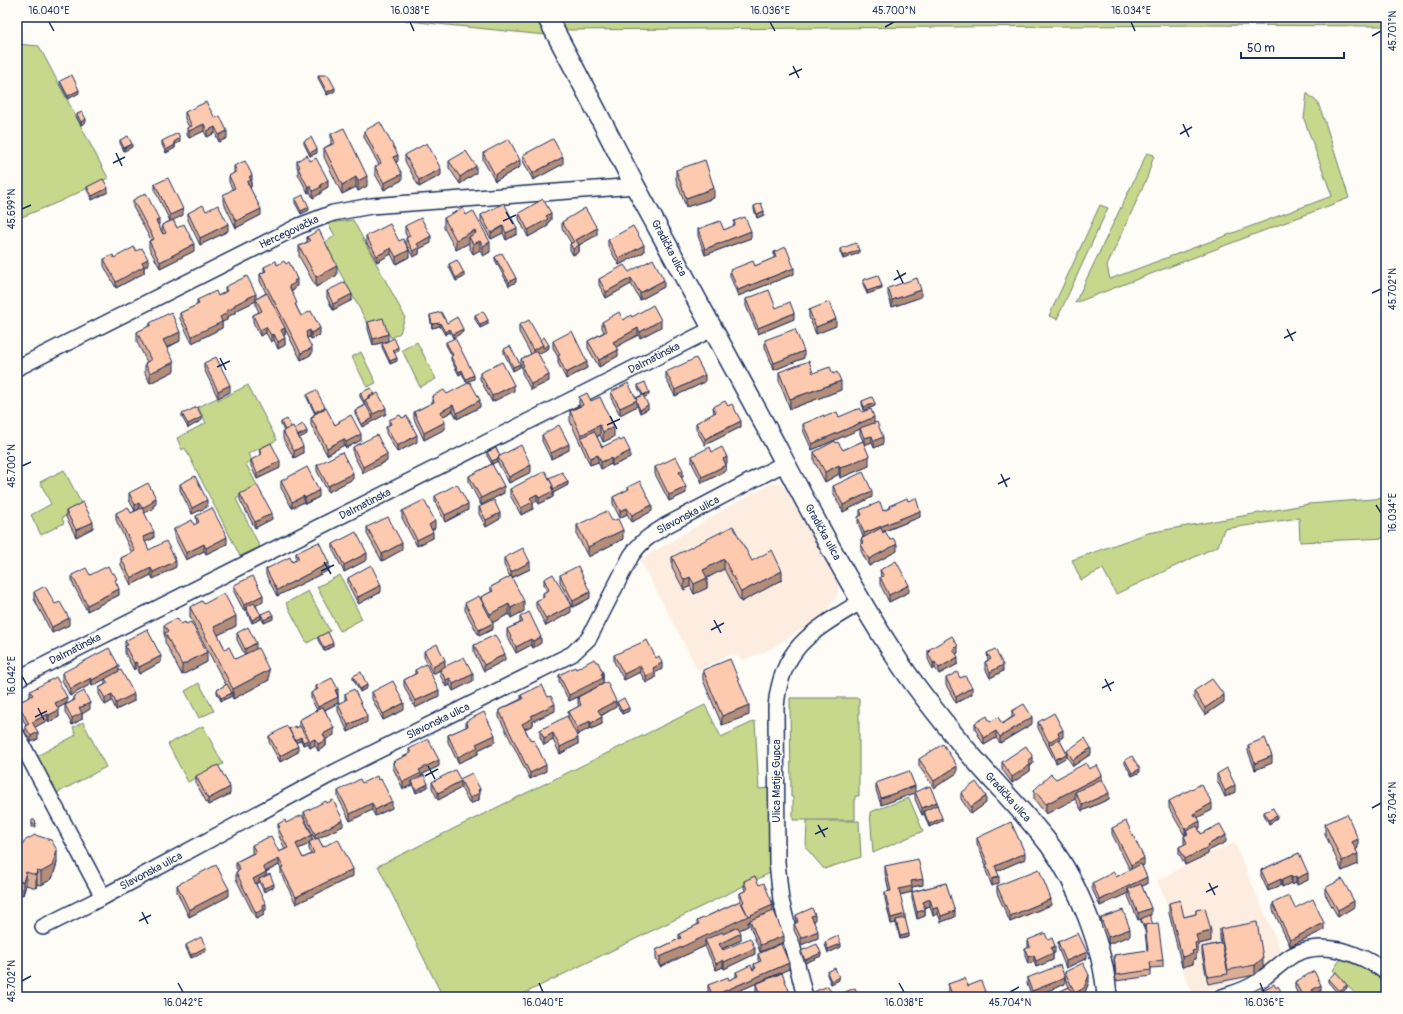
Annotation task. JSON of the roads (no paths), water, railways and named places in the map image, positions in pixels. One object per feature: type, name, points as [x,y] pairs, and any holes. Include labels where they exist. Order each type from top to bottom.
[{"type":"street","name":"Gradička ulica","points":[[547,17],[785,464],[824,535],[898,661],[960,743],[1033,824],[1068,873],[1095,938],[1104,968],[1107,997]]},
{"type":"street","name":"Hercegovačka","points":[[17,368],[298,226],[333,213],[371,206],[636,186]]},
{"type":"street","name":"Dalmatinska","points":[[17,679],[712,329]]},
{"type":"street","name":"Slavonska ulica","points":[[43,927],[103,897],[335,772],[572,654],[589,638],[631,556],[639,544],[649,536],[667,526],[785,464]]},
{"type":"street","name":"Ulica Matije Gupca","points":[[805,997],[780,900],[777,862],[776,707],[778,689],[782,673],[791,656],[812,632],[862,601]]},
{"type":"street","points":[[17,735],[103,897]]},
{"type":"street","points":[[1222,997],[1238,992],[1256,983],[1294,955],[1310,949],[1332,948],[1342,951],[1380,967],[1386,972]]}]
